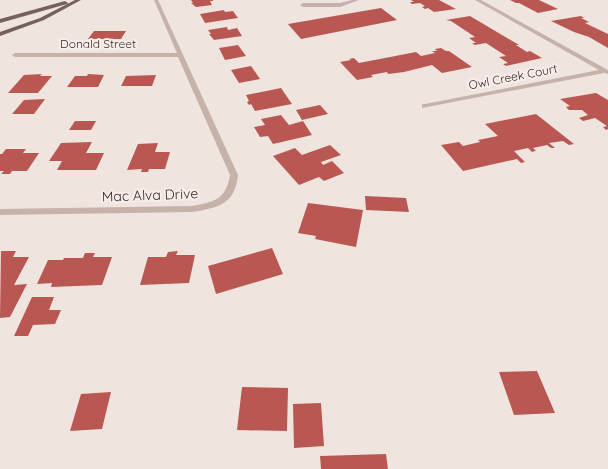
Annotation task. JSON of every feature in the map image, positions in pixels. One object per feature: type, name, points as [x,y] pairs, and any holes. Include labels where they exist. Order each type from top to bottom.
[{"type":"main road","points":[[0,21],[75,0]]},
{"type":"main road","points":[[0,34],[42,19],[79,0]]},
{"type":"street","name":"Mac Alva Drive","points":[[0,212],[192,209],[212,205],[227,198],[234,187],[234,176],[156,0]]},
{"type":"street","points":[[302,5],[340,5],[357,0]]},
{"type":"street","points":[[477,0],[607,71]]},
{"type":"street","name":"Donald Street","points":[[15,55],[180,55]]},
{"type":"street","name":"Owl Creek Court","points":[[425,106],[607,71]]},
{"type":"building","points":[[191,0],[213,1],[210,1],[212,5],[196,7],[191,3],[193,3]]},
{"type":"building","points":[[411,0],[439,0],[456,9],[434,12],[428,8],[425,9],[422,7],[425,6],[420,3],[412,4],[410,2],[414,2]]},
{"type":"building","points":[[510,0],[539,0],[558,9],[538,13]]},
{"type":"building","points":[[381,8],[397,20],[301,39],[288,24]]},
{"type":"building","points":[[224,10],[225,12],[233,11],[238,18],[205,23],[200,14]]},
{"type":"building","points":[[470,16],[519,45],[516,45],[527,52],[530,51],[542,58],[506,66],[503,64],[508,63],[499,57],[506,56],[486,43],[475,45],[472,43],[476,43],[469,38],[475,37],[451,21],[446,20]]},
{"type":"building","points":[[581,16],[584,18],[581,18],[589,22],[585,23],[608,34],[608,48],[589,37],[574,32],[551,21]]},
{"type":"building","points":[[227,27],[228,30],[237,28],[242,36],[214,40],[209,34],[211,34],[208,30]]},
{"type":"building","points":[[94,31],[126,31],[121,39],[88,39]]},
{"type":"building","points":[[238,45],[246,56],[225,60],[219,48]]},
{"type":"building","points":[[441,48],[449,51],[472,67],[442,73],[432,65],[404,72],[388,74],[387,72],[371,75],[373,77],[357,80],[340,62],[354,58],[359,63],[416,52],[421,56],[435,53],[432,51],[437,51],[435,49]]},
{"type":"building","points":[[251,66],[260,79],[239,83],[231,70]]},
{"type":"building","points":[[42,74],[40,76],[52,76],[38,93],[8,93],[24,75]]},
{"type":"building","points":[[88,74],[104,75],[98,87],[67,87],[75,76],[87,76]]},
{"type":"building","points":[[156,75],[152,86],[121,86],[126,76]]},
{"type":"building","points":[[281,88],[292,104],[255,111],[251,104],[249,105],[247,102],[249,101],[246,95]]},
{"type":"building","points":[[596,93],[608,100],[608,129],[606,130],[603,127],[607,126],[595,118],[583,121],[579,118],[588,115],[582,110],[569,110],[566,107],[570,106],[560,99]]},
{"type":"building","points":[[45,99],[34,114],[12,114],[24,100]]},
{"type":"building","points":[[320,105],[328,114],[302,120],[296,110]]},
{"type":"building","points":[[536,114],[574,144],[569,145],[563,141],[549,143],[555,148],[551,148],[547,145],[533,148],[536,151],[532,152],[528,148],[514,151],[525,162],[521,163],[517,159],[463,171],[441,145],[459,142],[463,146],[480,142],[478,140],[498,136],[485,124]]},
{"type":"building","points":[[281,115],[289,125],[303,121],[312,135],[273,144],[268,136],[260,137],[254,127],[265,125],[261,119]]},
{"type":"building","points":[[75,121],[96,121],[91,130],[69,130]]},
{"type":"building","points":[[92,142],[86,153],[104,153],[96,170],[57,170],[62,161],[49,161],[61,143]]},
{"type":"building","points":[[158,143],[155,152],[170,152],[165,169],[149,169],[148,172],[141,172],[142,169],[127,170],[138,144]]},
{"type":"building","points":[[330,145],[341,155],[321,162],[323,165],[332,161],[344,173],[324,181],[319,177],[299,185],[273,156],[295,148],[302,155]]},
{"type":"building","points":[[6,149],[26,149],[23,153],[39,153],[27,171],[12,171],[10,174],[1,174],[4,171],[0,171],[0,154],[2,154]]},
{"type":"building","points":[[365,196],[406,198],[409,212],[366,210]]},
{"type":"building","points":[[308,203],[363,210],[356,247],[315,239],[316,236],[298,233]]},
{"type":"building","points":[[272,248],[283,274],[216,294],[208,266]]},
{"type":"building","points":[[1,251],[16,251],[13,257],[29,257],[14,285],[27,284],[10,317],[0,318]]},
{"type":"building","points":[[178,251],[176,255],[195,255],[189,283],[140,285],[148,257],[166,257],[168,252]]},
{"type":"building","points":[[85,253],[95,253],[93,257],[112,257],[102,285],[51,287],[52,283],[37,284],[48,260],[83,258]]},
{"type":"building","points":[[32,297],[54,297],[49,310],[61,310],[55,324],[33,325],[28,336],[14,336]]},
{"type":"building","points":[[537,371],[555,413],[514,415],[499,372]]},
{"type":"building","points":[[242,387],[288,388],[287,431],[237,430]]},
{"type":"building","points":[[111,392],[102,429],[70,431],[81,394]]},
{"type":"building","points":[[321,403],[324,446],[294,448],[293,404]]},
{"type":"building","points":[[386,454],[388,469],[321,469],[320,456]]}]
